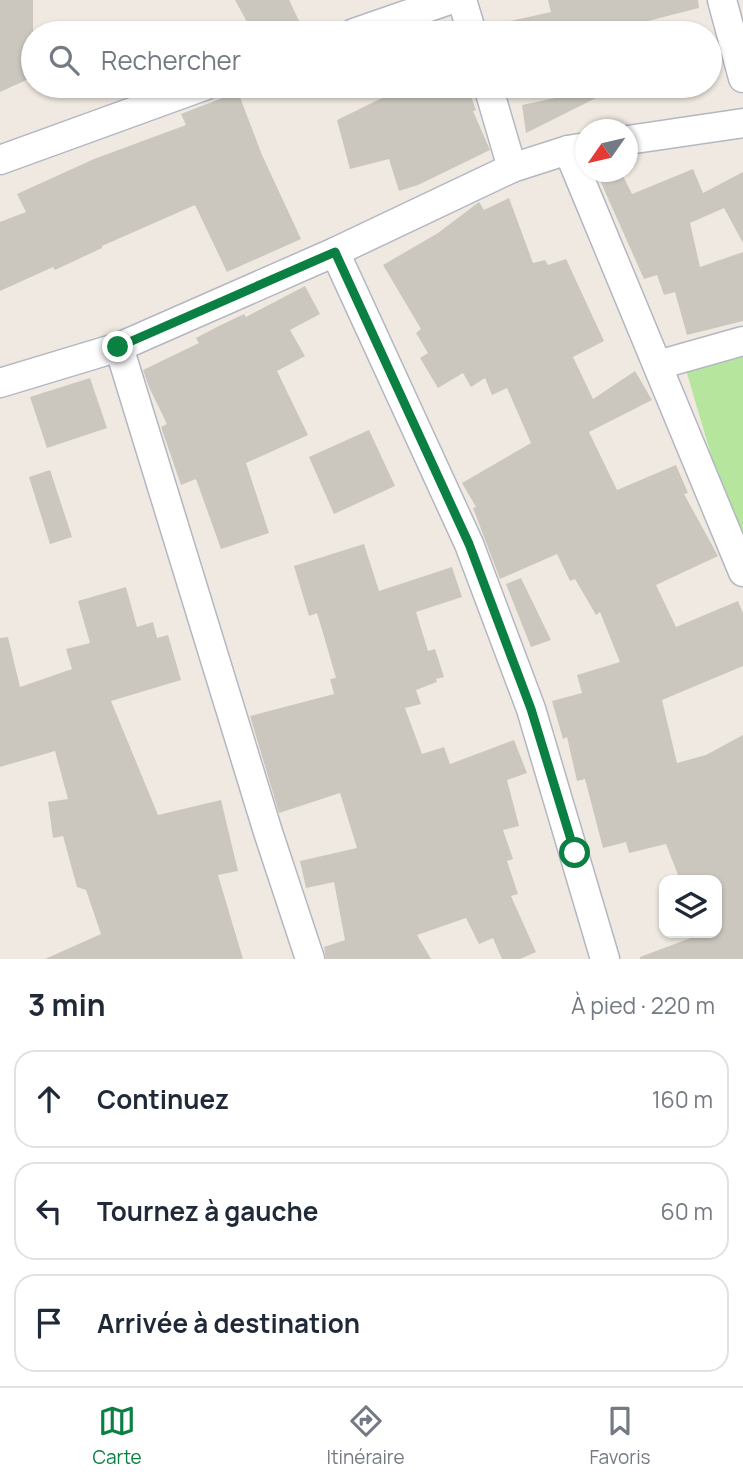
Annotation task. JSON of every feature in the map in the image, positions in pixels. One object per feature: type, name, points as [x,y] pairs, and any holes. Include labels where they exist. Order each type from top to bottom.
[{"type":"street","points":[[389,21],[449,0]]},
{"type":"street","points":[[462,0],[468,21]]},
{"type":"street","points":[[722,0],[743,78]]},
{"type":"street","points":[[0,160],[171,98]]},
{"type":"street","points":[[492,98],[512,167]]},
{"type":"street","points":[[638,139],[743,123]]},
{"type":"street","points":[[0,383],[118,347],[335,252],[512,167],[575,149]]},
{"type":"street","points":[[590,182],[658,365],[743,572]]},
{"type":"street","points":[[335,252],[469,544],[531,709],[605,959]]},
{"type":"street","points":[[658,365],[743,341]]},
{"type":"street","points":[[118,347],[310,959]]},
{"type":"green space","points":[[743,353],[743,556],[741,557],[686,370]]},
{"type":"building","points":[[0,0],[33,0],[33,21],[21,21],[21,82],[0,92]]},
{"type":"building","points":[[235,0],[289,0],[299,21],[246,21]]},
{"type":"building","points":[[548,0],[698,0],[699,8],[648,21],[510,21],[551,12]]},
{"type":"building","points":[[222,98],[240,98],[262,155],[301,239],[227,272],[195,205],[55,270],[53,267],[0,291],[0,222],[26,212],[17,194],[94,159],[186,125],[181,114]]},
{"type":"building","points":[[472,98],[476,110],[473,111],[490,150],[418,185],[399,191],[389,159],[350,169],[337,120],[380,99]]},
{"type":"building","points":[[555,98],[596,98],[526,133],[522,105]]},
{"type":"building","points":[[693,169],[703,193],[743,172],[743,243],[724,208],[690,223],[700,267],[743,252],[743,321],[687,335],[675,292],[664,295],[657,275],[644,279],[601,182],[626,182],[632,194]]},
{"type":"building","points":[[509,198],[533,263],[545,260],[548,265],[566,259],[604,341],[573,357],[593,399],[635,371],[652,400],[589,432],[617,490],[676,465],[688,493],[684,494],[718,556],[656,585],[676,627],[738,601],[743,613],[743,666],[662,700],[677,763],[706,755],[743,735],[743,959],[640,959],[691,938],[722,938],[722,875],[678,875],[666,844],[629,853],[626,842],[603,848],[585,779],[577,781],[567,737],[563,739],[552,701],[582,693],[577,675],[620,662],[600,612],[596,615],[575,579],[570,581],[557,554],[500,579],[473,508],[476,507],[462,483],[531,443],[507,388],[492,395],[485,378],[471,387],[463,373],[438,388],[420,358],[428,353],[416,333],[421,329],[383,265],[438,233],[479,202],[484,210]]},
{"type":"building","points":[[305,286],[320,314],[290,330],[305,356],[277,371],[308,435],[246,463],[269,533],[221,549],[196,479],[181,485],[161,427],[167,424],[143,370],[199,343],[196,338],[219,326],[244,314],[246,317]]},
{"type":"building","points":[[90,378],[107,428],[47,448],[30,397]]},
{"type":"building","points":[[369,430],[395,486],[334,514],[309,457]]},
{"type":"building","points":[[50,470],[72,537],[50,544],[29,477]]},
{"type":"building","points":[[364,544],[379,591],[452,567],[462,597],[416,612],[428,651],[435,649],[444,677],[416,690],[421,704],[405,708],[422,754],[444,747],[450,764],[514,740],[527,773],[507,780],[519,826],[503,830],[513,859],[507,861],[518,894],[511,896],[536,952],[520,959],[502,959],[493,938],[479,944],[466,918],[417,935],[431,959],[326,959],[324,947],[345,940],[334,882],[306,888],[300,861],[357,848],[340,793],[279,813],[250,716],[334,694],[330,679],[336,678],[317,613],[309,616],[294,566]]},
{"type":"building","points":[[521,578],[551,640],[531,647],[506,584]]},
{"type":"building","points":[[126,587],[137,627],[153,622],[157,638],[168,635],[181,680],[111,701],[158,815],[221,800],[238,871],[218,875],[243,959],[45,959],[101,934],[86,890],[77,887],[63,836],[53,838],[48,802],[68,799],[55,751],[0,767],[0,638],[8,637],[20,687],[72,669],[66,649],[90,643],[78,601]]},
{"type":"route","points":[[118,347],[335,252],[469,544],[531,709],[575,853]]}]
